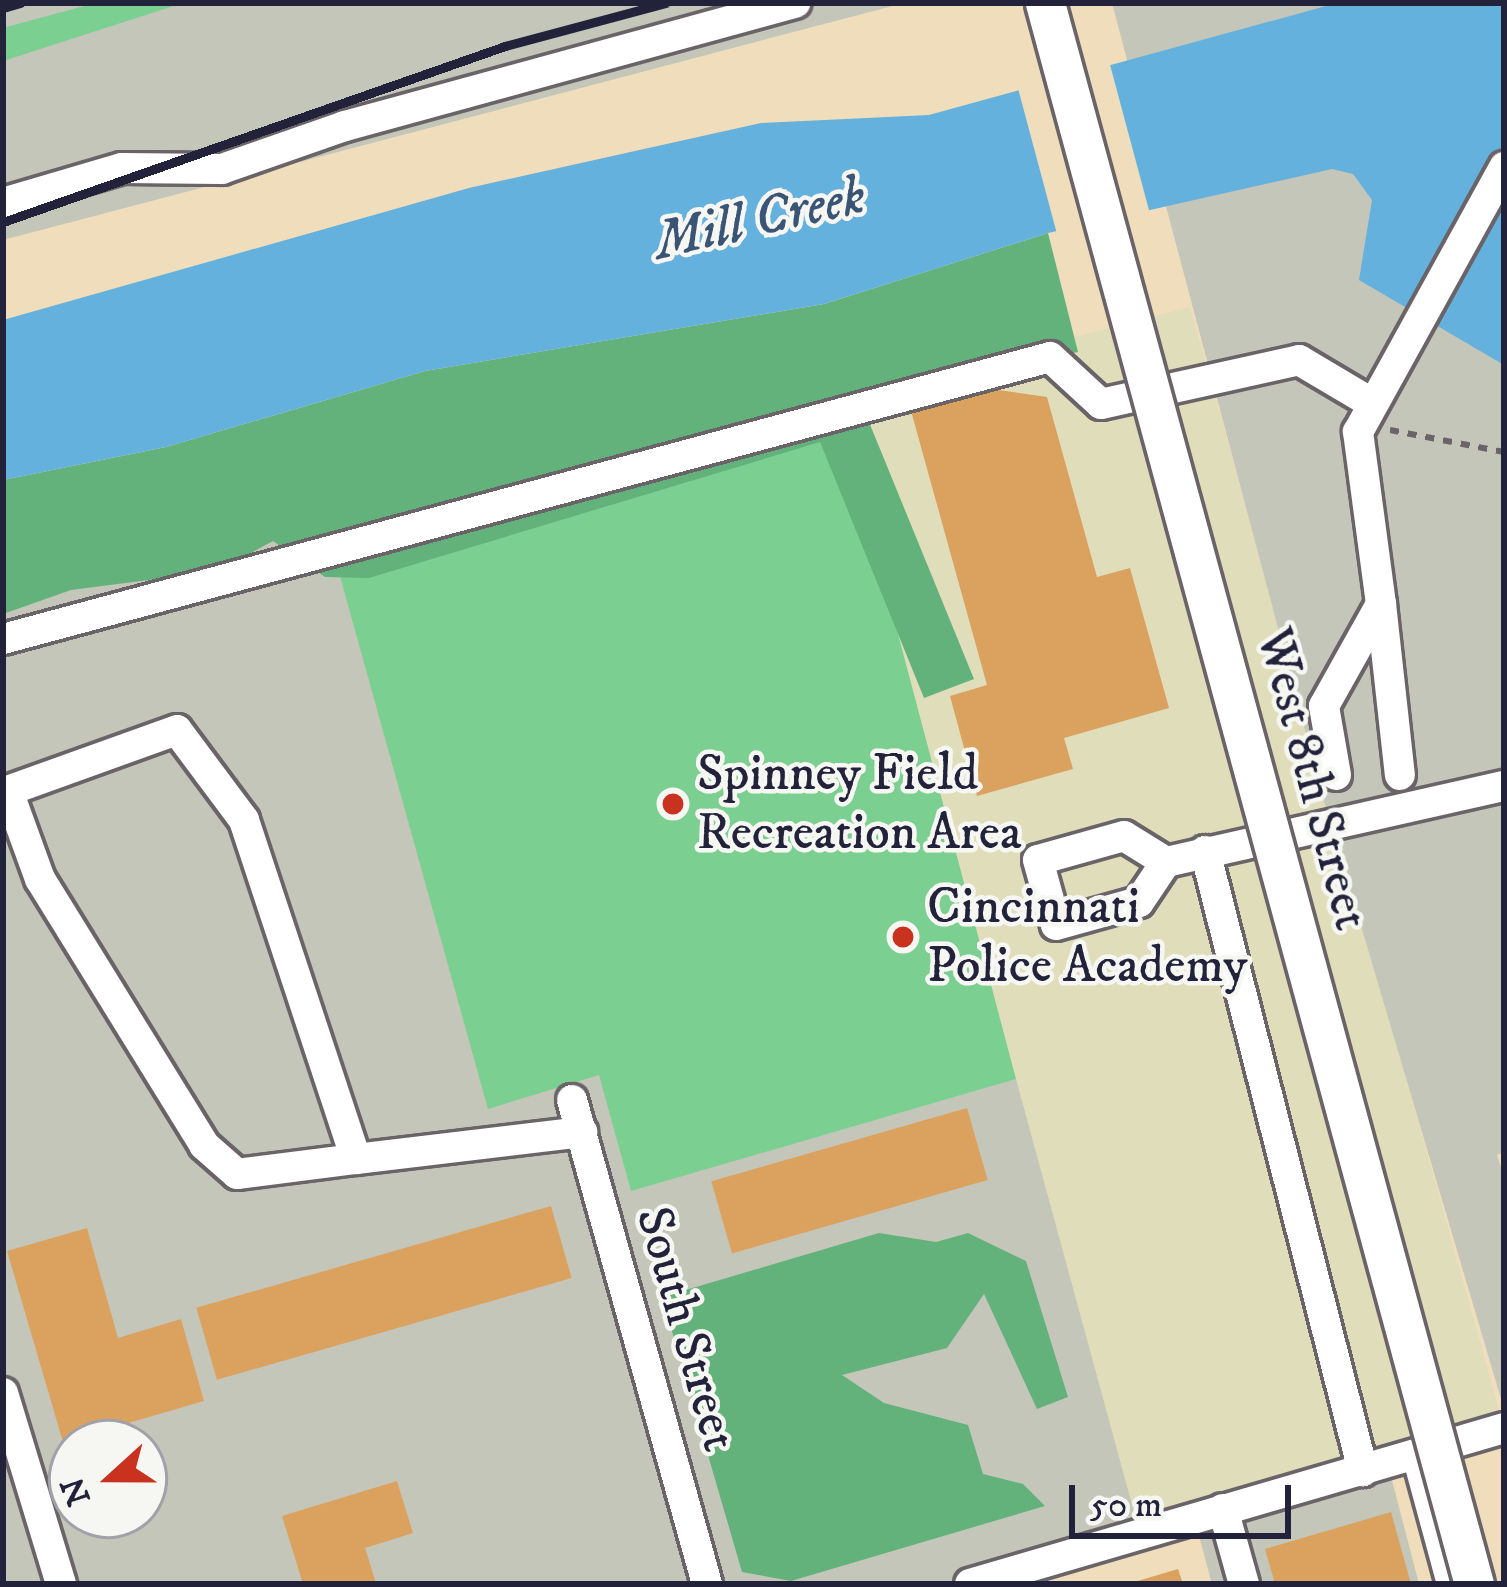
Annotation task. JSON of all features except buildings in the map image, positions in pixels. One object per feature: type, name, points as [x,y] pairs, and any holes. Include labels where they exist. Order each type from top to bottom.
[{"type":"main road","name":"West 8th Street","points":[[1045,3],[1474,1584]]},
{"type":"street","points":[[3,203],[122,168],[222,169],[345,126],[795,3]]},
{"type":"street","points":[[1400,775],[1358,432],[1393,361],[1504,167]]},
{"type":"street","points":[[3,639],[1050,357],[1101,404],[1299,360],[1370,410]]},
{"type":"street","points":[[1336,775],[1324,706],[1381,604]]},
{"type":"street","points":[[356,1160],[244,820],[177,730],[8,791],[40,879],[204,1144],[237,1174],[356,1160],[581,1132]]},
{"type":"street","points":[[1166,862],[1504,786]]},
{"type":"street","points":[[1205,851],[1363,1471]]},
{"type":"street","name":"South Street","points":[[572,1100],[707,1584]]},
{"type":"street","points":[[3,1393],[61,1584]]},
{"type":"street","points":[[970,1584],[1504,1428]]},
{"type":"street","points":[[1451,1444],[1490,1584]]},
{"type":"street","points":[[1417,1455],[1452,1584]]},
{"type":"street","points":[[1223,1509],[1244,1584]]},
{"type":"path","points":[[1370,410],[1395,433],[1504,452]]},
{"type":"shaded area","points":[[3,3],[904,3],[3,240]]},
{"type":"shaded area","points":[[1112,3],[1504,3],[1504,1152],[1497,1155],[1504,1177],[1504,1409],[1324,801]]},
{"type":"shaded area","name":"Cincinnati Police Academy","points":[[1190,307],[1504,1428],[1140,1534],[631,1191],[328,533]]},
{"type":"shaded area","points":[[299,428],[600,1074],[631,1190],[1016,1079],[1140,1534],[969,1584],[3,1584],[3,480]]},
{"type":"shaded area","points":[[1388,1465],[1419,1584],[1212,1584],[1194,1517]]},
{"type":"green space","points":[[95,3],[183,3],[3,61],[3,28]]},
{"type":"green space","points":[[1048,233],[1078,352],[860,400],[974,679],[924,698],[820,442],[369,578],[325,577],[273,541],[218,571],[71,590],[3,614],[3,480],[166,447],[425,371],[824,304]]},
{"type":"green space","name":"Spinney Field Recreation Area","points":[[836,400],[1016,1079],[631,1191],[599,1075],[488,1109],[328,533]]},
{"type":"green space","points":[[879,1233],[936,1242],[968,1233],[1026,1261],[1068,1397],[1037,1409],[984,1294],[947,1348],[842,1375],[884,1403],[968,1425],[983,1474],[1023,1484],[1045,1506],[791,1581],[742,1572],[662,1297]]},
{"type":"water","name":"Mill Creek","points":[[1337,3],[1504,3],[1504,365],[1359,280],[1372,200],[1353,174],[1332,169],[1048,233],[824,304],[425,371],[166,447],[3,480],[3,320],[469,188],[761,123],[929,115]]},
{"type":"pier","points":[[1109,61],[1150,214],[1058,238],[1017,86]]},
{"type":"railway","points":[[3,8],[20,3]]},
{"type":"railway","points":[[3,222],[505,46],[665,3]]},
{"type":"place","name":"Spinney Field Recreation Area","points":[[673,804]]},
{"type":"place","name":"Cincinnati Police Academy","points":[[903,937]]}]
